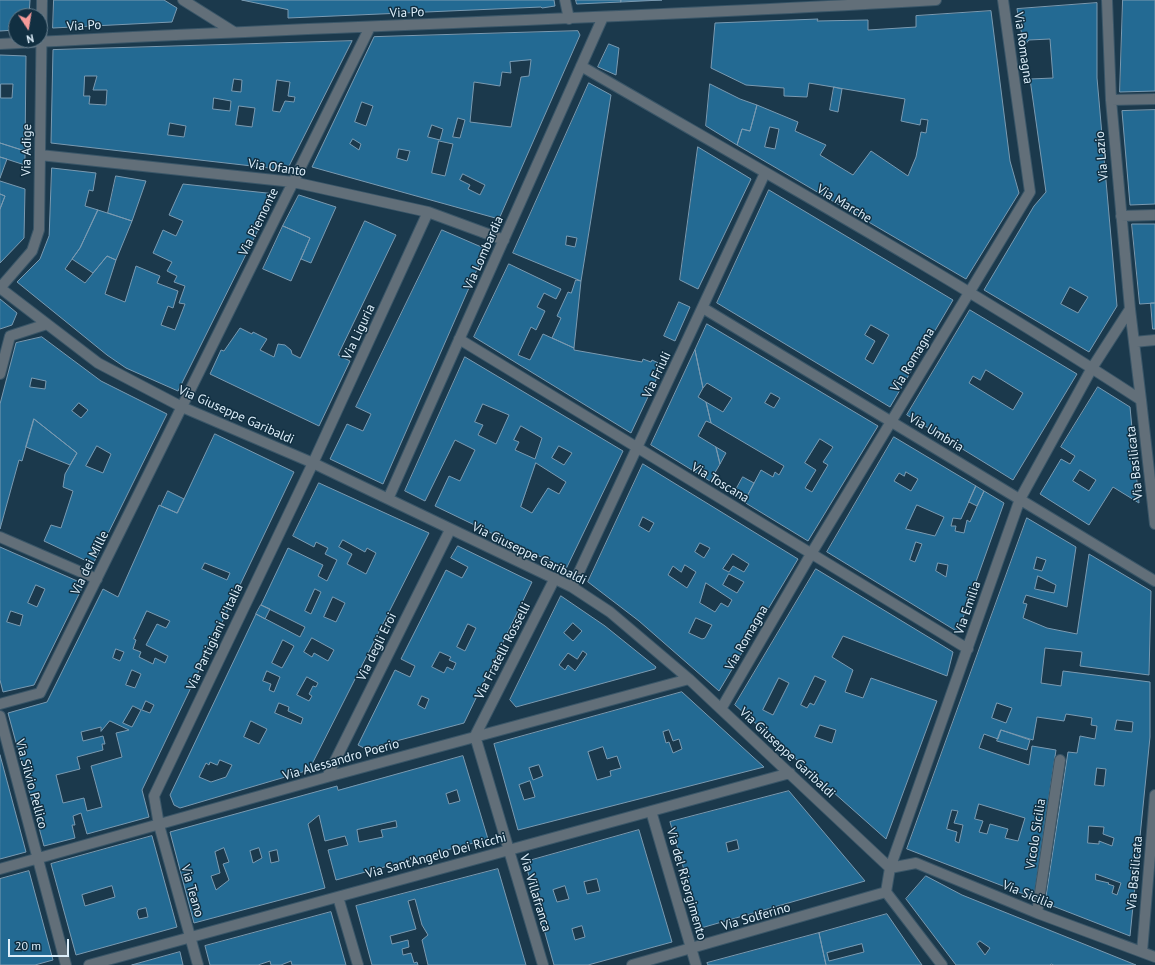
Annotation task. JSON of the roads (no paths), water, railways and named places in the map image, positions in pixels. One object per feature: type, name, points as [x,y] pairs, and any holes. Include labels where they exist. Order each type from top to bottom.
[{"type":"street","points":[[183,0],[234,32]]},
{"type":"street","points":[[565,0],[569,19]]},
{"type":"street","name":"Via Po","points":[[48,42],[234,32],[569,19],[798,4],[936,0]]},
{"type":"street","name":"Via Romagna","points":[[721,709],[811,554],[1030,192],[1003,0]]},
{"type":"street","name":"Via Lazio","points":[[1107,0],[1110,100],[1134,342]]},
{"type":"street","name":"Via Lombardia","points":[[388,499],[604,17]]},
{"type":"street","name":"Via Piemonte","points":[[182,407],[370,27]]},
{"type":"street","name":"Via Adige","points":[[0,288],[32,251],[39,230],[42,48]]},
{"type":"street","name":"Via Marche","points":[[581,66],[968,293],[1092,368],[1141,400]]},
{"type":"street","points":[[1110,100],[1155,99]]},
{"type":"street","name":"Via Ofanto","points":[[40,155],[293,182],[428,212],[504,240]]},
{"type":"street","name":"Via Friuli","points":[[572,587],[765,173]]},
{"type":"street","name":"Via Liguria","points":[[313,463],[428,212]]},
{"type":"street","points":[[1121,216],[1155,215]]},
{"type":"street","name":"Via Giuseppe Garibaldi","points":[[0,288],[98,363],[182,407],[313,463],[450,530],[572,587],[610,612],[689,679],[890,868]]},
{"type":"street","name":"Via Umbria","points":[[703,308],[1155,581]]},
{"type":"street","name":"Via Emilia","points":[[890,868],[1020,499],[1092,368],[1130,309]]},
{"type":"street","points":[[0,374],[5,337],[46,324]]},
{"type":"street","name":"Via Toscana","points":[[460,339],[811,554],[968,648]]},
{"type":"street","points":[[1134,342],[1155,340]]},
{"type":"street","name":"Via Basilicata","points":[[1134,342],[1155,517]]},
{"type":"street","name":"Via dei Mille","points":[[0,704],[40,693],[182,407]]},
{"type":"street","name":"Via Partigiani d'Italia","points":[[159,825],[154,796],[313,463]]},
{"type":"street","name":"Via degli Eroi","points":[[327,777],[450,530]]},
{"type":"street","points":[[0,537],[97,579]]},
{"type":"street","name":"Via Fratelli Rosselli","points":[[475,736],[554,578]]},
{"type":"street","name":"Via Alessandro Poerio","points":[[0,869],[475,736],[689,679]]},
{"type":"street","name":"Via Silvio Pellico","points":[[0,716],[66,965]]},
{"type":"street","name":"Via Villafranca","points":[[475,736],[543,965]]},
{"type":"street","name":"Vicolo Sicilia","points":[[1037,913],[1060,760]]},
{"type":"street","name":"Via Sant'Angelo Dei Ricchi","points":[[89,965],[790,773]]},
{"type":"street","name":"Via Basilicata","points":[[1142,952],[1155,795]]},
{"type":"street","name":"Via del Risorgimento","points":[[651,811],[696,965]]},
{"type":"street","name":"Via Teano","points":[[159,825],[198,965]]},
{"type":"street","name":"Via Sicilia","points":[[890,868],[916,863],[1037,913],[1155,957]]},
{"type":"street","points":[[890,868],[886,892],[942,965]]},
{"type":"street","name":"Via Solferino","points":[[632,965],[886,892]]},
{"type":"street","points":[[338,897],[358,965]]}]
